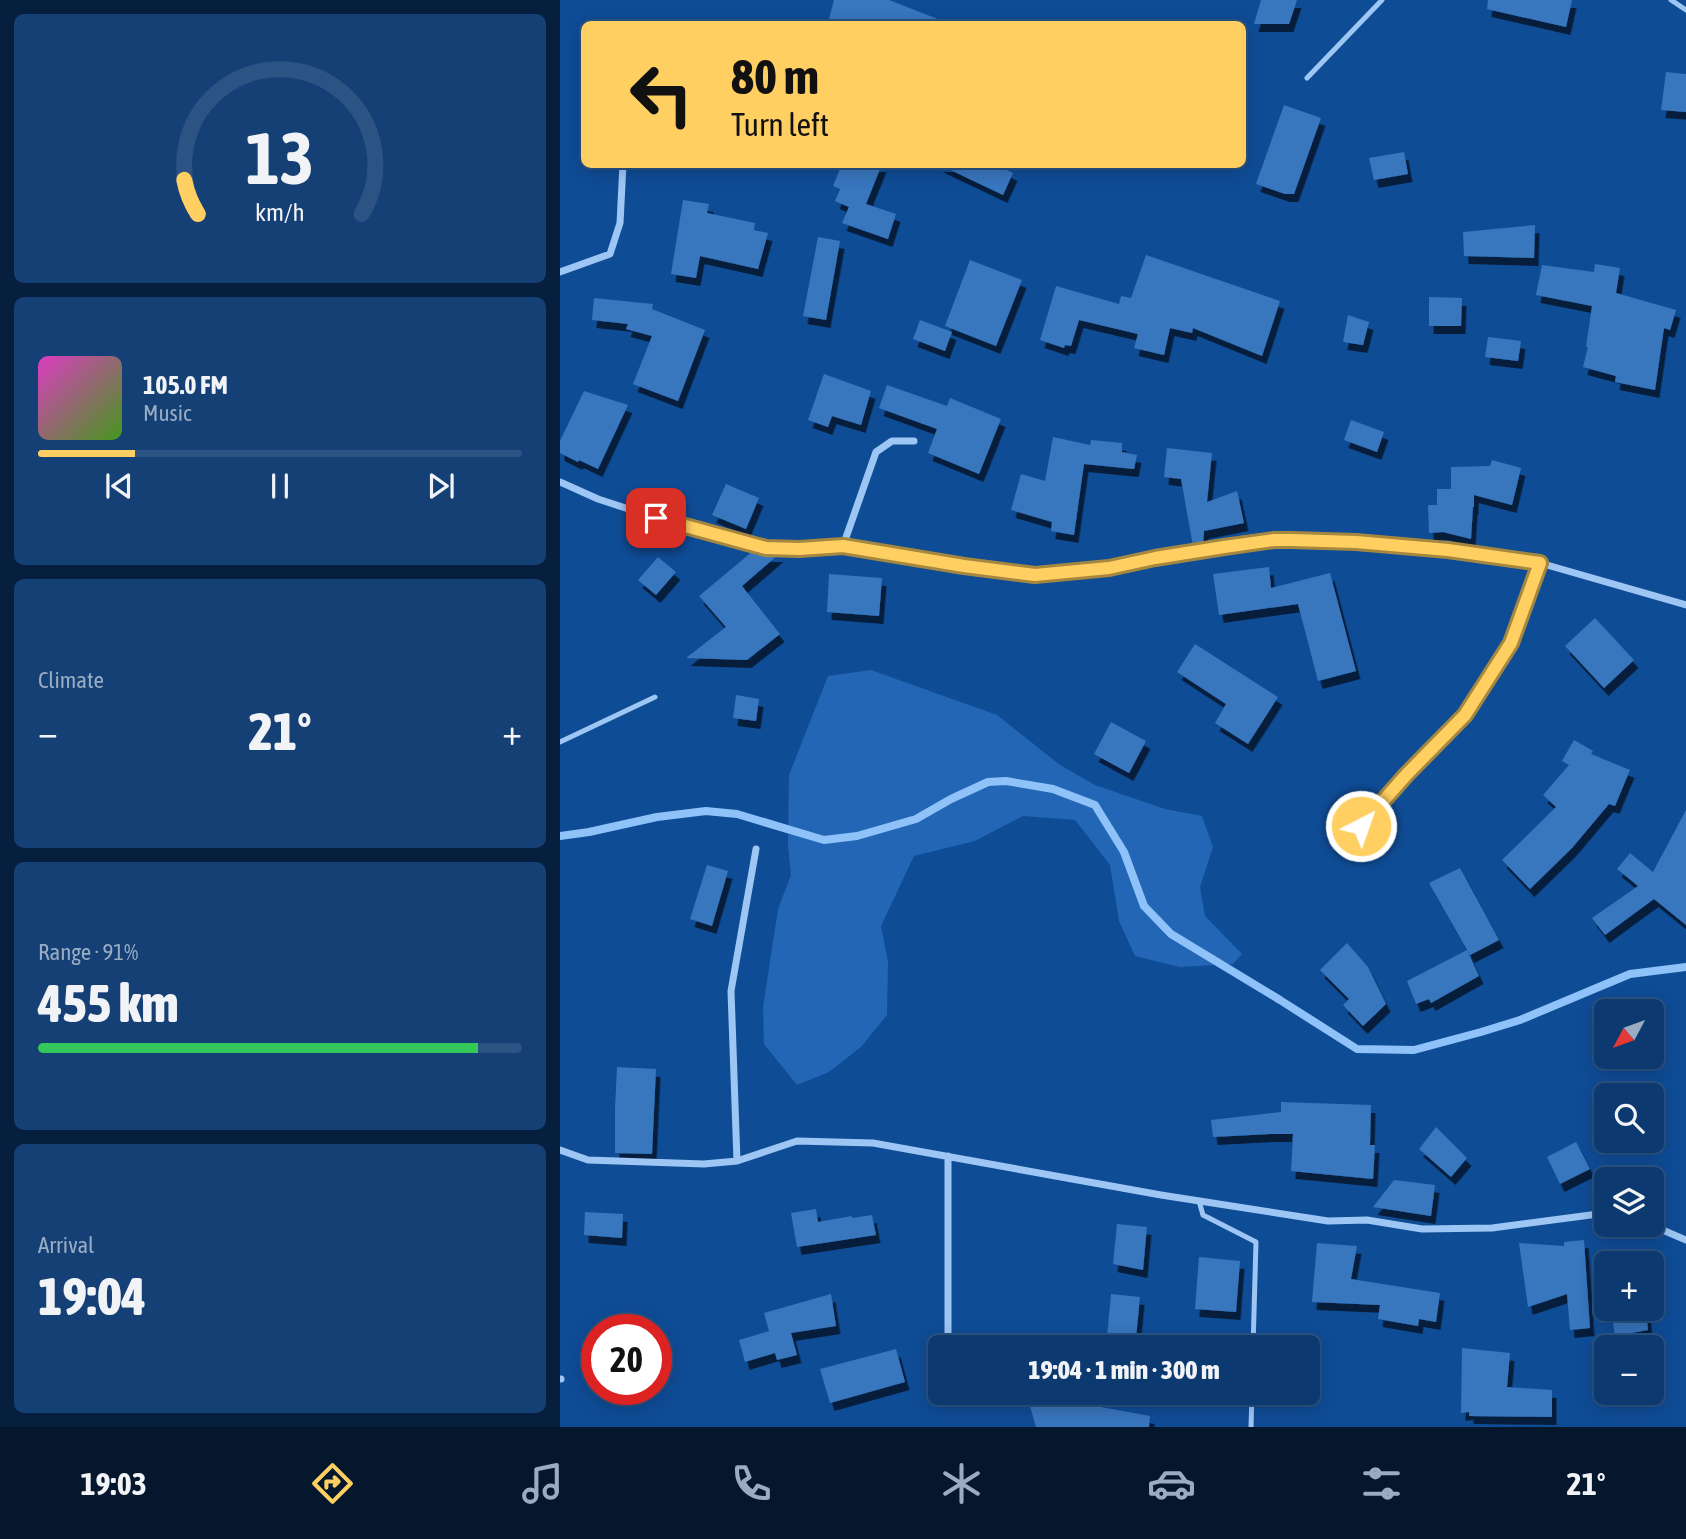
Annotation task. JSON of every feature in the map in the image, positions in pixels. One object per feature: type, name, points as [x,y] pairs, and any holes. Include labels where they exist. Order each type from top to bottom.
[{"type":"street","points":[[560,272],[610,254],[620,223],[623,168]]},
{"type":"street","points":[[843,546],[876,452],[892,441],[914,441]]},
{"type":"street","points":[[560,482],[598,499],[656,518],[766,548],[843,546],[1035,575],[1109,568],[1155,558],[1274,540],[1368,543],[1448,550],[1540,563],[1686,605]]},
{"type":"street","points":[[737,1161],[731,991],[757,849]]},
{"type":"street","points":[[560,1150],[589,1160],[704,1164],[737,1161],[797,1141],[873,1143],[1011,1169],[1328,1221],[1367,1220],[1422,1229],[1492,1228],[1594,1215]]},
{"type":"street","points":[[948,1156],[948,1335]]},
{"type":"street","points":[[1664,1231],[1686,1240]]},
{"type":"lane","points":[[1307,78],[1382,0]]},
{"type":"lane","points":[[1671,0],[1686,10]]},
{"type":"lane","points":[[1361,826],[1465,715],[1511,643],[1540,563]]},
{"type":"lane","points":[[560,742],[655,697]]},
{"type":"lane","points":[[1199,1201],[1203,1216],[1256,1242],[1254,1335]]},
{"type":"lane","points":[[1251,1427],[1252,1405]]},
{"type":"shaded area","points":[[871,670],[997,715],[1060,765],[1095,785],[1165,809],[1202,816],[1213,847],[1200,887],[1205,916],[1242,954],[1233,964],[1180,967],[1135,956],[1119,921],[1110,865],[1075,820],[1023,816],[975,841],[914,856],[881,926],[888,962],[887,1015],[861,1047],[829,1072],[797,1085],[764,1044],[763,1007],[778,909],[791,875],[788,846],[789,775],[828,676]]},
{"type":"building","points":[[834,0],[889,0],[943,21],[837,21],[829,19]]},
{"type":"building","points":[[1261,0],[1297,0],[1289,24],[1254,24]]},
{"type":"building","points":[[1488,0],[1572,0],[1566,27],[1487,9]]},
{"type":"building","points":[[1666,72],[1686,74],[1686,112],[1661,110]]},
{"type":"building","points":[[1284,105],[1321,118],[1294,194],[1285,194],[1256,184]]},
{"type":"building","points":[[1404,152],[1408,174],[1374,180],[1369,158]]},
{"type":"building","points":[[840,168],[880,168],[866,204],[896,214],[888,239],[842,223],[849,207],[835,201],[840,189],[833,186]]},
{"type":"building","points":[[946,168],[1003,168],[1013,173],[1003,195]]},
{"type":"building","points":[[683,200],[709,204],[707,213],[755,223],[754,230],[768,233],[758,269],[700,256],[696,278],[671,274]]},
{"type":"building","points":[[1535,225],[1534,258],[1464,256],[1463,232]]},
{"type":"building","points":[[818,237],[840,241],[826,320],[803,316]]},
{"type":"building","points":[[1146,255],[1280,301],[1262,356],[1193,328],[1192,333],[1170,328],[1164,355],[1134,348],[1138,334],[1079,320],[1071,346],[1065,345],[1064,348],[1040,340],[1056,286],[1119,304],[1121,296],[1131,298]]},
{"type":"building","points":[[970,260],[1022,280],[996,346],[945,326]]},
{"type":"building","points":[[1595,264],[1620,268],[1616,293],[1676,310],[1670,330],[1664,328],[1655,390],[1615,382],[1616,376],[1583,367],[1592,306],[1536,295],[1542,265],[1594,272]]},
{"type":"building","points":[[1429,297],[1462,298],[1461,326],[1429,326]]},
{"type":"building","points":[[594,298],[653,304],[652,309],[705,330],[678,401],[633,384],[652,336],[626,329],[628,324],[592,320]]},
{"type":"building","points":[[1348,315],[1369,322],[1363,345],[1343,342]]},
{"type":"building","points":[[920,320],[952,332],[945,351],[913,339]]},
{"type":"building","points":[[1488,337],[1521,341],[1518,361],[1485,357]]},
{"type":"building","points":[[824,374],[871,391],[861,425],[832,416],[828,427],[808,420]]},
{"type":"building","points":[[887,385],[947,406],[950,398],[1001,419],[979,474],[928,453],[937,429],[879,408]]},
{"type":"building","points":[[584,391],[628,405],[598,469],[560,453],[560,441]]},
{"type":"building","points":[[1351,420],[1384,432],[1377,452],[1344,440]]},
{"type":"building","points":[[1053,437],[1090,445],[1091,440],[1122,443],[1122,452],[1137,455],[1134,469],[1084,464],[1074,535],[1051,531],[1052,522],[1011,510],[1021,474],[1045,481]]},
{"type":"building","points":[[1167,448],[1212,453],[1207,502],[1237,491],[1244,523],[1204,531],[1203,545],[1193,546],[1181,479],[1164,477]]},
{"type":"building","points":[[1492,460],[1521,468],[1512,505],[1474,495],[1471,539],[1443,532],[1429,533],[1428,505],[1437,505],[1437,489],[1451,489],[1451,467],[1490,466]]},
{"type":"building","points":[[726,484],[759,498],[746,529],[712,515]]},
{"type":"building","points":[[753,551],[779,554],[742,586],[780,634],[747,660],[686,658],[726,627],[699,596]]},
{"type":"building","points":[[658,557],[676,572],[656,595],[638,580]]},
{"type":"building","points":[[1269,567],[1271,588],[1330,573],[1356,671],[1318,681],[1298,604],[1219,615],[1213,574]]},
{"type":"building","points":[[829,574],[882,578],[879,616],[827,612]]},
{"type":"building","points":[[1595,618],[1634,660],[1604,688],[1565,646]]},
{"type":"building","points":[[1195,644],[1278,697],[1248,744],[1215,723],[1226,704],[1177,672]]},
{"type":"building","points":[[736,695],[759,699],[756,721],[733,718]]},
{"type":"building","points":[[1111,722],[1146,741],[1129,773],[1094,754]]},
{"type":"building","points":[[1574,740],[1593,751],[1591,754],[1630,770],[1615,806],[1609,804],[1572,848],[1530,889],[1502,860],[1556,807],[1543,795],[1569,765],[1562,761]]},
{"type":"building","points":[[1686,810],[1686,925],[1654,899],[1605,935],[1592,918],[1638,886],[1617,869],[1630,853],[1653,872]]},
{"type":"building","points":[[707,865],[728,871],[712,926],[690,919]]},
{"type":"building","points":[[1460,868],[1499,940],[1470,955],[1429,883]]},
{"type":"building","points":[[1347,943],[1368,967],[1386,1004],[1363,1026],[1343,1005],[1349,999],[1320,970]]},
{"type":"building","points":[[1467,950],[1479,976],[1431,1003],[1429,999],[1416,1004],[1407,981]]},
{"type":"building","points":[[617,1067],[656,1069],[652,1154],[615,1153]]},
{"type":"building","points":[[1281,1102],[1371,1105],[1370,1145],[1375,1145],[1373,1179],[1291,1171],[1293,1134],[1213,1137],[1211,1120],[1281,1112]]},
{"type":"building","points":[[1436,1127],[1467,1158],[1451,1177],[1419,1149]]},
{"type":"building","points":[[1576,1142],[1590,1169],[1560,1184],[1547,1157]]},
{"type":"building","points":[[1394,1180],[1435,1185],[1431,1216],[1373,1207]]},
{"type":"building","points":[[816,1209],[818,1222],[872,1215],[876,1235],[797,1247],[791,1213]]},
{"type":"building","points":[[585,1212],[623,1214],[622,1238],[584,1235]]},
{"type":"building","points":[[1117,1224],[1147,1227],[1143,1270],[1113,1264]]},
{"type":"building","points":[[1584,1240],[1590,1328],[1570,1330],[1567,1294],[1528,1307],[1519,1243],[1564,1246],[1564,1242]]},
{"type":"building","points":[[1317,1243],[1357,1246],[1351,1279],[1440,1293],[1436,1322],[1419,1319],[1418,1326],[1378,1319],[1380,1305],[1312,1302]]},
{"type":"building","points":[[1199,1257],[1240,1261],[1236,1312],[1195,1309]]},
{"type":"building","points":[[831,1294],[836,1326],[791,1333],[797,1355],[777,1360],[775,1353],[745,1362],[739,1340],[769,1331],[764,1313]]},
{"type":"building","points":[[1111,1294],[1140,1297],[1136,1335],[1107,1335]]},
{"type":"building","points":[[1613,1321],[1647,1321],[1648,1330],[1615,1335]]},
{"type":"building","points":[[1462,1348],[1510,1353],[1507,1387],[1552,1390],[1552,1417],[1469,1416],[1469,1412],[1461,1413]]},
{"type":"building","points":[[896,1349],[905,1382],[830,1403],[820,1369]]},
{"type":"building","points":[[1101,1405],[1150,1416],[1149,1427],[1036,1427],[1030,1406]]},
{"type":"waterway","points":[[560,836],[657,817],[706,811],[737,814],[824,840],[857,836],[916,819],[988,782],[1006,781],[1053,789],[1095,805],[1124,852],[1144,906],[1171,934],[1357,1049],[1414,1050],[1520,1020],[1630,974],[1686,967]]},
{"type":"route","points":[[656,518],[766,548],[843,546],[1035,575],[1109,568],[1155,558],[1274,540],[1309,539],[1448,550],[1540,563],[1511,643],[1465,715],[1361,826]]}]
